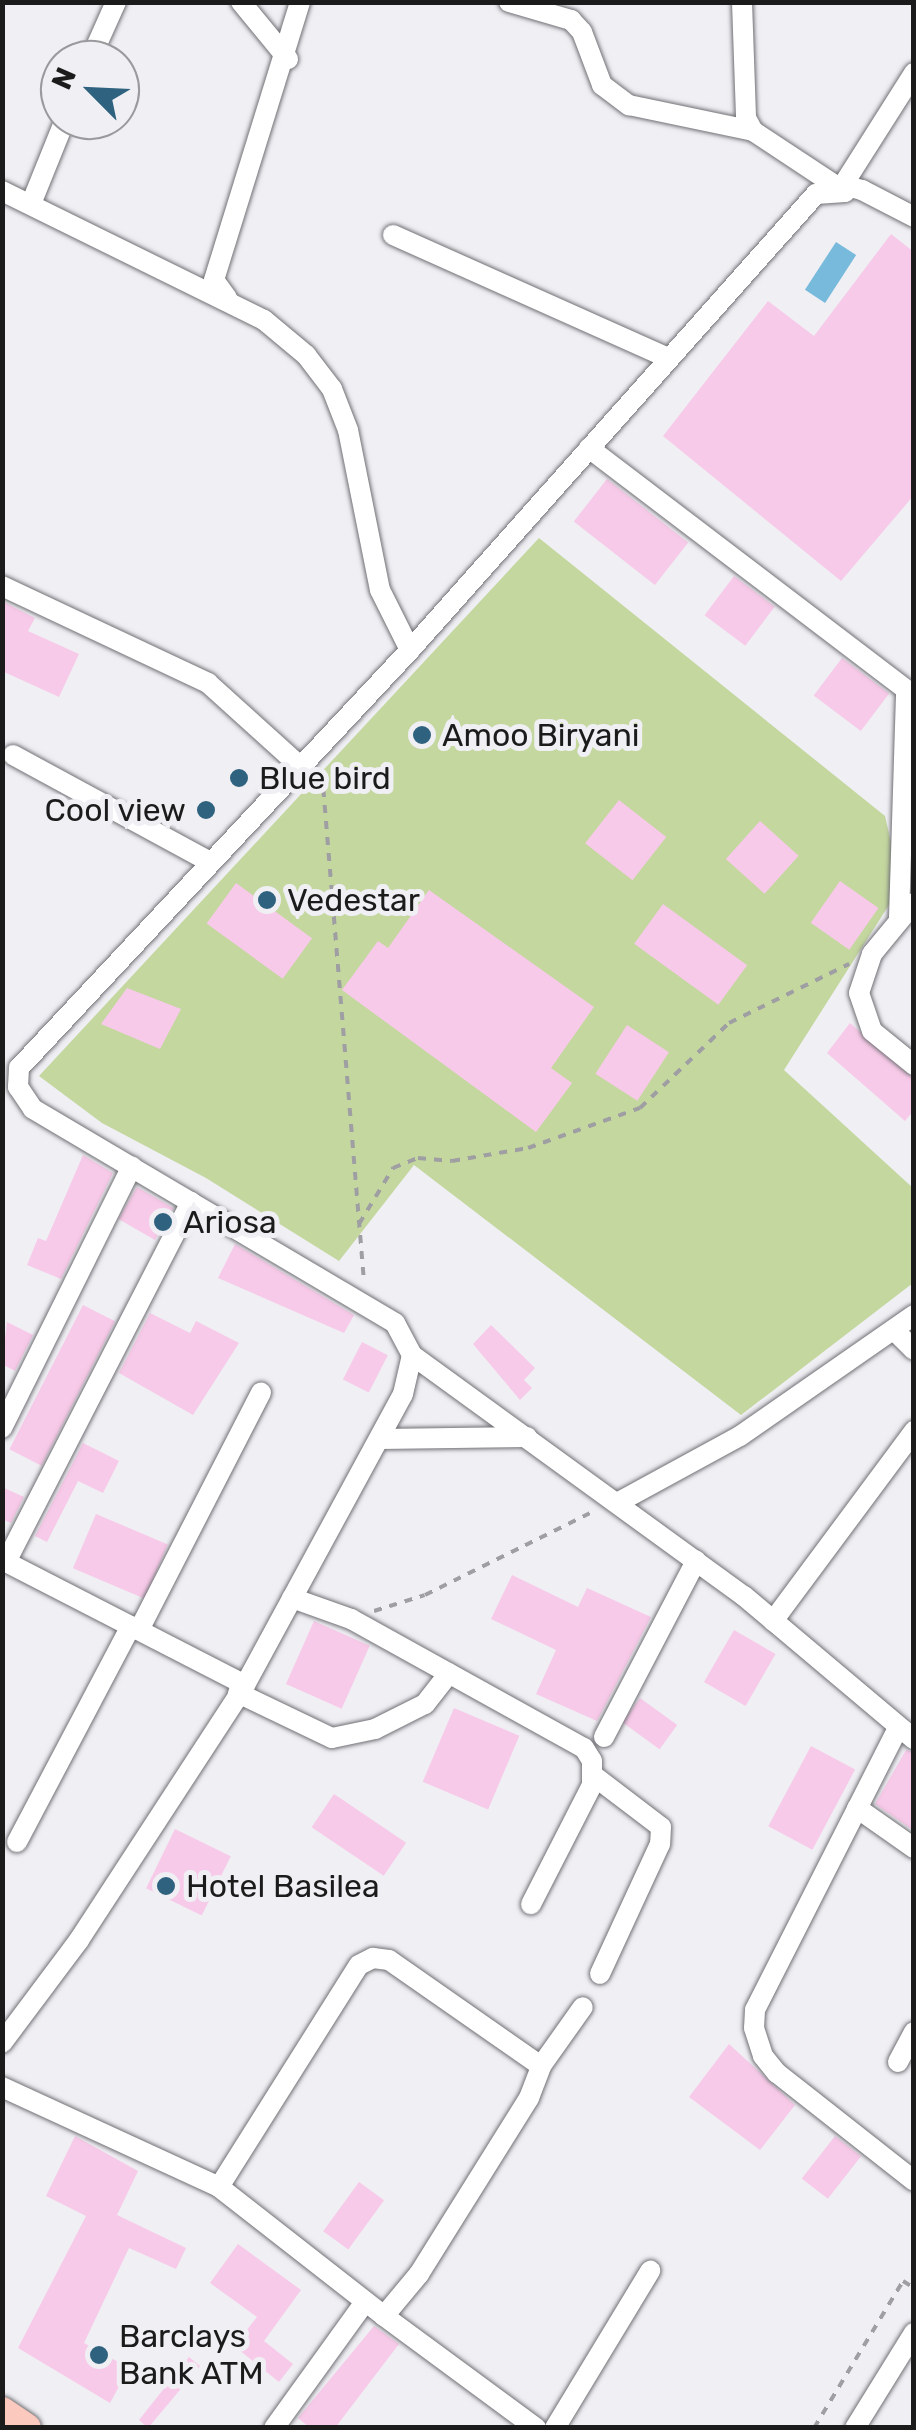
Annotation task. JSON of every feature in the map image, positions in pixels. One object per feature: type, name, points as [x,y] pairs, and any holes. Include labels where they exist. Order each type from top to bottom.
[{"type":"highway","points":[[2,2412],[26,2428]]},
{"type":"street","points":[[99,40],[116,2]]},
{"type":"street","points":[[241,2],[288,59]]},
{"type":"street","points":[[230,302],[214,280],[288,59],[300,2]]},
{"type":"street","points":[[509,2],[570,20],[582,32],[602,86],[629,106],[753,131],[844,189],[914,217]]},
{"type":"street","points":[[742,2],[746,118],[753,131]]},
{"type":"street","points":[[914,74],[844,189],[816,194],[410,650],[19,1068],[18,1087],[32,1109],[395,1323],[412,1356],[696,1562],[906,1733],[857,1808],[755,2010],[754,2028],[763,2056],[777,2073],[914,2180]]},
{"type":"street","points":[[31,204],[56,140]]},
{"type":"street","points":[[2,191],[230,302],[289,338],[332,389],[348,430],[380,590],[410,650]]},
{"type":"street","points":[[393,235],[668,358]]},
{"type":"street","points":[[589,448],[910,693],[906,910],[872,954],[860,1012],[914,1065]]},
{"type":"street","points":[[2,586],[208,683],[300,766]]},
{"type":"street","points":[[13,755],[210,862]]},
{"type":"street","points":[[2,1428],[132,1166]]},
{"type":"street","points":[[191,1202],[4,1561],[135,1628],[332,1738],[375,1728],[425,1704],[448,1673]]},
{"type":"street","points":[[616,1503],[740,1436],[914,1315]]},
{"type":"street","points":[[894,1330],[914,1350]]},
{"type":"street","points":[[2,2043],[78,1940],[241,1689],[380,1439],[403,1394],[412,1356]]},
{"type":"street","points":[[17,1842],[261,1394]]},
{"type":"street","points":[[773,1621],[914,1431]]},
{"type":"street","points":[[380,1439],[527,1438]]},
{"type":"street","points":[[604,1736],[696,1562]]},
{"type":"street","points":[[292,1598],[350,1619],[584,1748],[594,1776],[661,1827],[660,1844],[600,1974]]},
{"type":"street","points":[[531,1904],[594,1776]]},
{"type":"street","points":[[857,1808],[914,1848]]},
{"type":"street","points":[[219,2187],[359,1965],[373,1958],[389,1960],[541,2066]]},
{"type":"street","points":[[384,2316],[462,2207],[529,2098],[541,2066],[583,2007]]},
{"type":"street","points":[[898,2062],[914,2032]]},
{"type":"street","points":[[2,2087],[219,2187],[365,2302],[536,2428]]},
{"type":"street","points":[[555,2428],[650,2270]]},
{"type":"street","points":[[274,2428],[365,2302]]},
{"type":"street","points":[[855,2428],[914,2333]]},
{"type":"path","points":[[320,746],[366,1306]]},
{"type":"path","points":[[359,1224],[393,1168],[418,1158],[452,1160],[528,1148],[640,1108],[729,1023],[872,954]]},
{"type":"path","points":[[350,1619],[425,1595],[521,1543],[616,1503]]},
{"type":"path","points":[[814,2428],[903,2281],[914,2288]]},
{"type":"green space","points":[[539,538],[885,816],[901,886],[784,1070],[913,1188],[913,1283],[741,1415],[414,1165],[339,1261],[206,1178],[102,1123],[39,1076]]},
{"type":"water","points":[[836,242],[856,255],[825,303],[805,290]]},
{"type":"building","points":[[891,234],[914,252],[914,495],[841,581],[663,436],[768,301],[814,336]]},
{"type":"building","points":[[607,479],[688,542],[655,585],[574,522]]},
{"type":"building","points":[[734,576],[775,607],[745,646],[705,615]]},
{"type":"building","points":[[2,601],[35,618],[28,631],[79,654],[59,697],[2,671]]},
{"type":"building","points":[[842,658],[889,694],[861,731],[814,696]]},
{"type":"building","points":[[619,800],[666,837],[632,880],[585,843]]},
{"type":"building","points":[[760,821],[799,856],[765,894],[726,859]]},
{"type":"building","points":[[840,881],[879,908],[849,950],[811,923]]},
{"type":"building","points":[[236,883],[312,938],[283,979],[207,923]]},
{"type":"building","points":[[429,890],[594,1007],[551,1068],[572,1083],[536,1132],[342,990],[378,941],[388,948]]},
{"type":"building","points":[[663,904],[747,965],[718,1005],[634,944]]},
{"type":"building","points":[[127,988],[181,1009],[160,1049],[101,1024]]},
{"type":"building","points":[[850,1023],[914,1079],[914,1110],[905,1121],[827,1053]]},
{"type":"building","points":[[627,1025],[669,1052],[637,1101],[595,1074]]},
{"type":"building","points":[[83,1155],[113,1173],[61,1279],[27,1265],[38,1238],[46,1241]]},
{"type":"building","points":[[137,1187],[173,1208],[155,1240],[118,1219]]},
{"type":"building","points":[[235,1244],[354,1315],[344,1333],[218,1278]]},
{"type":"building","points":[[83,1305],[115,1321],[42,1466],[9,1449]]},
{"type":"building","points":[[150,1313],[190,1333],[196,1321],[239,1343],[193,1415],[119,1373]]},
{"type":"building","points":[[7,1322],[33,1335],[15,1371],[2,1364]]},
{"type":"building","points":[[491,1325],[535,1368],[524,1380],[532,1388],[520,1400],[473,1344]]},
{"type":"building","points":[[362,1342],[388,1355],[369,1393],[343,1379]]},
{"type":"building","points":[[83,1443],[119,1461],[103,1493],[78,1481],[47,1542],[35,1536]]},
{"type":"building","points":[[2,1487],[24,1497],[11,1523],[2,1519]]},
{"type":"building","points":[[96,1514],[168,1544],[145,1599],[73,1568]]},
{"type":"building","points":[[512,1575],[578,1607],[587,1588],[651,1617],[597,1721],[536,1694],[556,1650],[491,1619]]},
{"type":"building","points":[[314,1621],[370,1646],[342,1709],[286,1684]]},
{"type":"building","points":[[734,1630],[776,1654],[746,1706],[704,1682]]},
{"type":"building","points":[[640,1698],[677,1725],[660,1749],[622,1722]]},
{"type":"building","points":[[454,1708],[519,1736],[488,1809],[423,1782]]},
{"type":"building","points":[[811,1746],[855,1769],[812,1850],[768,1826]]},
{"type":"building","points":[[906,1750],[914,1752],[914,1831],[875,1804]]},
{"type":"building","points":[[334,1794],[406,1843],[384,1876],[312,1827]]},
{"type":"building","points":[[175,1829],[231,1856],[202,1915],[146,1888]]},
{"type":"building","points":[[729,2044],[795,2105],[760,2150],[689,2097]]},
{"type":"building","points":[[75,2136],[138,2171],[117,2215],[186,2248],[176,2269],[129,2248],[84,2343],[129,2368],[110,2403],[18,2348],[86,2216],[46,2196]]},
{"type":"building","points":[[835,2136],[861,2156],[828,2199],[802,2179]]},
{"type":"building","points":[[359,2182],[384,2200],[348,2250],[323,2231]]},
{"type":"building","points":[[238,2244],[301,2290],[264,2341],[293,2364],[279,2382],[234,2346],[257,2317],[210,2283]]},
{"type":"building","points":[[374,2326],[399,2344],[335,2428],[310,2428],[298,2418]]},
{"type":"building","points":[[189,2357],[200,2366],[148,2428],[139,2420]]},
{"type":"place","name":"Amoo Biryani","points":[[422,735]]},
{"type":"place","name":"Blue bird","points":[[239,778]]},
{"type":"place","name":"Cool view","points":[[206,810]]},
{"type":"place","name":"Vedestar","points":[[267,900]]},
{"type":"place","name":"Ariosa","points":[[163,1222]]},
{"type":"place","name":"Hotel Basilea","points":[[166,1886]]},
{"type":"place","name":"Barclays Bank ATM","points":[[99,2355]]}]
